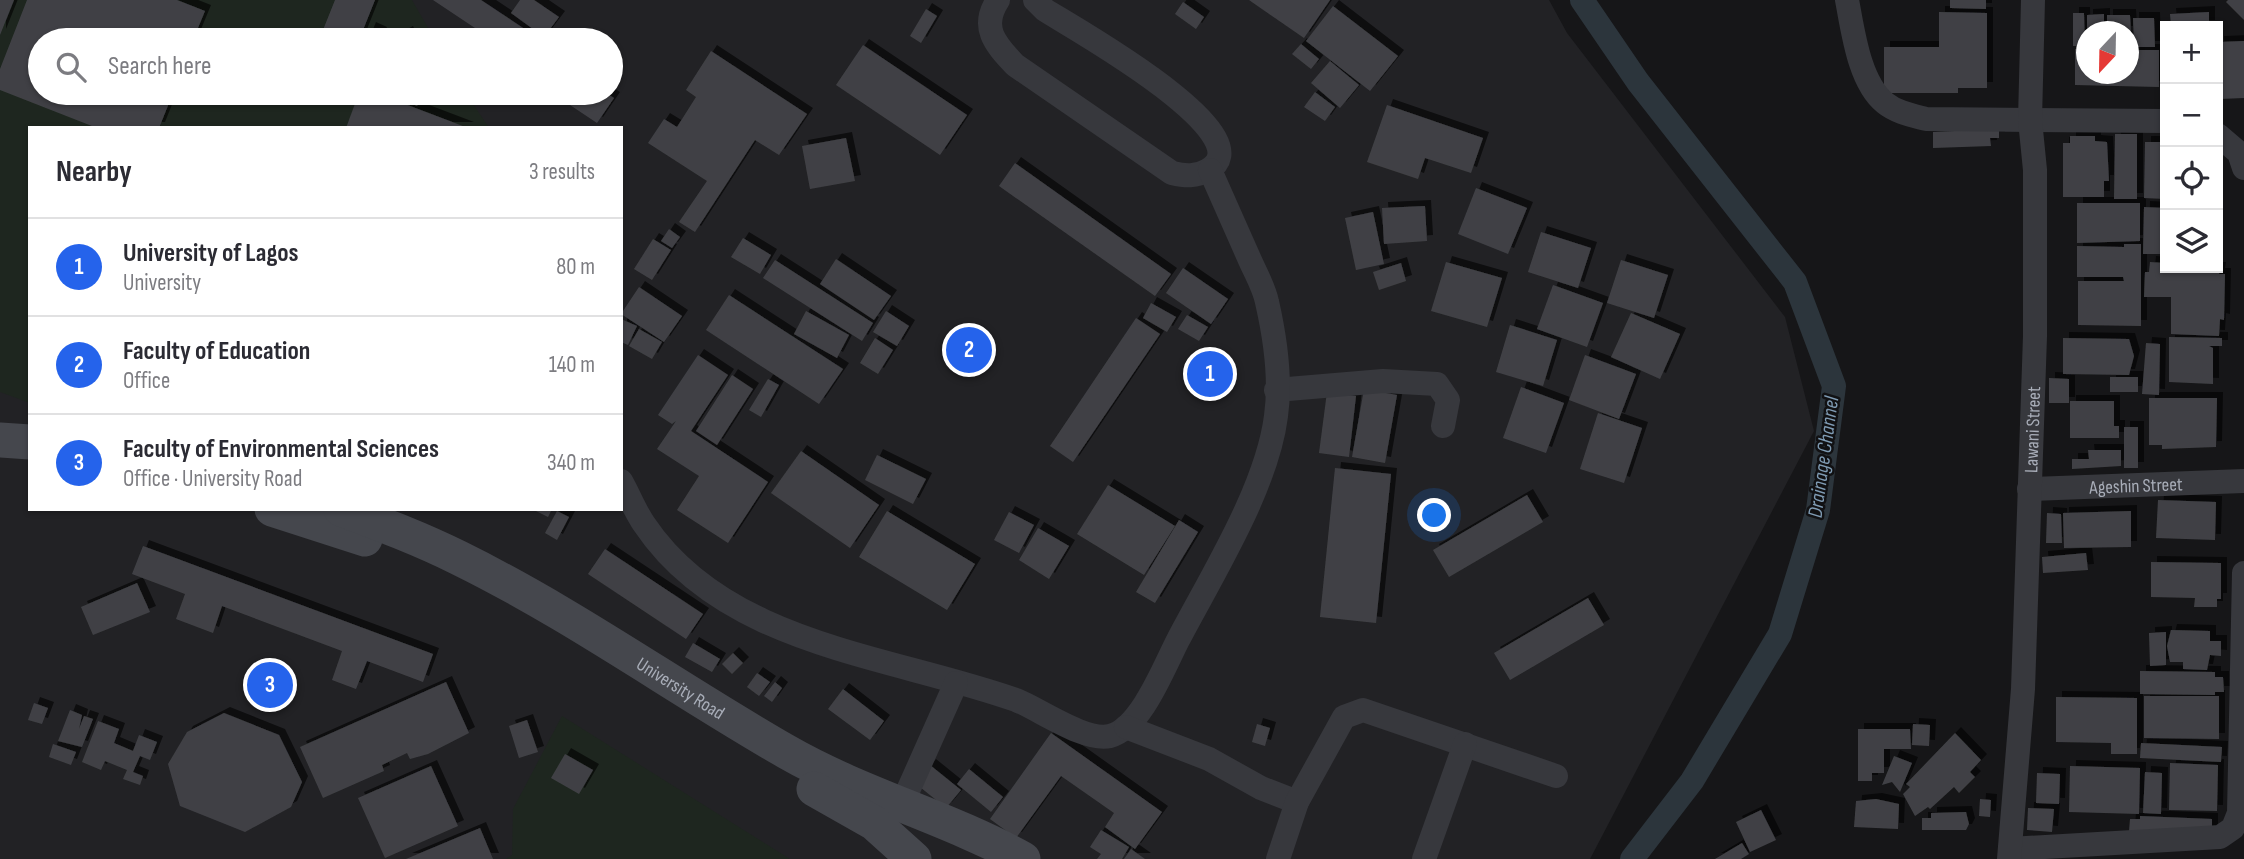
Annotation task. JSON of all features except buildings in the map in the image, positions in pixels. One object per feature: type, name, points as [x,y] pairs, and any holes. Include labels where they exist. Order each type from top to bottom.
[{"type":"main road","points":[[0,440],[28,442]]},
{"type":"main road","points":[[0,462],[28,464]]},
{"type":"main road","name":"University Road","points":[[279,511],[340,529],[397,552],[495,602],[874,823],[914,859]]},
{"type":"main road","name":"University Road","points":[[346,511],[459,558],[570,620],[789,753],[856,787],[902,804],[1015,856]]},
{"type":"street","points":[[998,0],[991,11],[989,27],[995,44],[1015,65],[1172,173],[1186,176],[1210,170],[1218,160],[1218,155],[1212,130],[1203,119],[1180,97],[1045,10],[1035,0]]},
{"type":"street","points":[[1847,0],[1867,77],[1875,93],[1886,104],[1904,114],[1926,118],[2160,121]]},
{"type":"street","name":"Lawani Street","points":[[2009,854],[2023,689],[2029,489],[2036,247],[2035,170],[2030,120],[2034,0]]},
{"type":"street","points":[[2223,139],[2239,153],[2244,168]]},
{"type":"street","points":[[623,485],[644,525],[686,572],[729,605],[788,631],[1017,701],[1088,734],[1109,737],[1126,727],[1143,708],[1253,492],[1270,449],[1277,414],[1267,299],[1210,170]]},
{"type":"street","points":[[1276,390],[1383,381],[1437,384],[1448,400],[1443,426]]},
{"type":"street","name":"Ageshin Street","points":[[2029,489],[2244,481]]},
{"type":"street","points":[[2009,854],[2220,837],[2233,828],[2239,813],[2244,573]]},
{"type":"street","points":[[902,804],[956,684]]},
{"type":"street","points":[[1278,859],[1297,802],[1344,717],[1363,710],[1556,776]]},
{"type":"street","points":[[1126,727],[1209,760],[1261,788],[1297,802]]},
{"type":"street","points":[[1424,859],[1465,744]]},
{"type":"shaded area","points":[[0,0],[1549,0],[1567,33],[1785,317],[1814,431],[1590,859],[0,859]]},
{"type":"shaded area","points":[[0,0],[412,0],[428,28],[28,28],[28,105],[474,105],[488,126],[28,126],[28,402],[0,392]]},
{"type":"shaded area","points":[[562,716],[790,859],[506,859],[512,855],[513,809]]},
{"type":"waterway","name":"Drainage Channel","points":[[1582,0],[1638,82],[1795,282],[1834,386],[1818,510],[1780,634],[1692,781],[1632,859]]},
{"type":"place","name":"Faculty of Education","points":[[969,350]]},
{"type":"place","name":"University of Lagos","points":[[1210,374]]},
{"type":"place","name":"Faculty of Environmental Sciences","points":[[270,685]]}]
